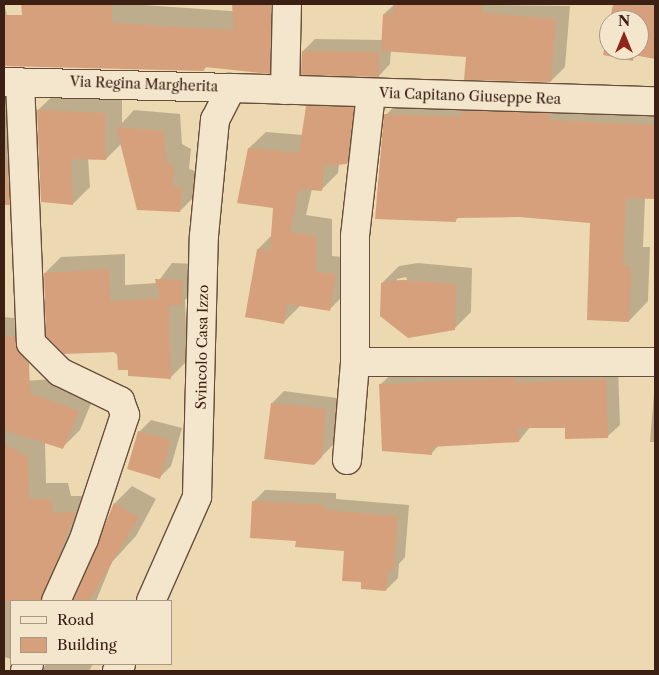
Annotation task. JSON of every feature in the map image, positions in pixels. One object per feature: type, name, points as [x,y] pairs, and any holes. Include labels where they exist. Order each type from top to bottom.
[{"type":"street","points":[[285,90],[287,4]]},
{"type":"street","points":[[12,82],[31,343],[60,372],[120,401],[125,415],[84,539],[56,600]]},
{"type":"street","name":"Via Regina Margherita","points":[[12,82],[285,90]]},
{"type":"street","name":"Svincolo Casa Izzo","points":[[151,600],[197,497],[204,236],[214,120],[231,88]]},
{"type":"street","name":"Via Capitano Giuseppe Rea","points":[[285,90],[655,101]]},
{"type":"street","points":[[347,460],[355,362],[355,236],[371,93]]},
{"type":"street","points":[[355,362],[655,362]]},
{"type":"building","points":[[21,4],[112,4],[112,23],[234,30],[232,4],[271,4],[270,74],[205,67],[204,71],[4,66],[4,15],[22,15]]},
{"type":"building","points":[[394,4],[482,4],[482,13],[556,19],[551,82],[464,80],[466,57],[381,51],[383,14],[394,14]]},
{"type":"building","points":[[613,4],[655,7],[655,59],[649,58],[649,10],[612,10]]},
{"type":"building","points":[[302,51],[379,52],[379,77],[301,75]]},
{"type":"building","points":[[306,106],[354,107],[347,164],[324,166],[322,191],[299,189],[290,232],[316,236],[316,272],[336,274],[330,311],[287,304],[284,324],[245,317],[257,249],[270,250],[273,208],[237,203],[248,148],[299,153]]},
{"type":"building","points":[[37,110],[105,113],[106,160],[71,159],[73,205],[41,202]]},
{"type":"building","points":[[461,111],[549,113],[548,120],[655,125],[655,199],[626,198],[623,266],[631,266],[629,322],[587,320],[590,223],[519,217],[455,218],[456,222],[375,219],[384,114],[461,117]]},
{"type":"building","points":[[116,127],[164,131],[166,161],[174,166],[173,186],[182,188],[180,212],[137,210]]},
{"type":"building","points":[[4,141],[10,205],[4,205]]},
{"type":"building","points":[[109,269],[110,301],[160,298],[155,279],[182,280],[182,305],[169,306],[171,379],[128,376],[128,370],[118,370],[117,352],[64,354],[46,336],[44,273]]},
{"type":"building","points":[[400,280],[456,284],[455,330],[408,338],[380,316],[381,283]]},
{"type":"building","points":[[4,336],[15,337],[20,353],[29,363],[30,393],[79,411],[63,449],[4,430]]},
{"type":"building","points":[[515,378],[516,383],[606,379],[608,438],[565,439],[565,428],[518,428],[519,442],[431,447],[432,455],[382,451],[379,384]]},
{"type":"building","points":[[271,403],[326,409],[322,457],[314,465],[264,459]]},
{"type":"building","points":[[138,431],[171,440],[160,479],[127,469]]},
{"type":"building","points":[[4,444],[28,457],[29,499],[51,499],[54,513],[76,512],[41,600],[4,601]]},
{"type":"building","points":[[252,501],[325,505],[325,510],[398,516],[394,570],[388,570],[386,591],[361,589],[361,582],[342,581],[344,551],[295,547],[296,541],[250,538]]},
{"type":"building","points":[[114,503],[139,517],[90,600],[73,600]]}]
